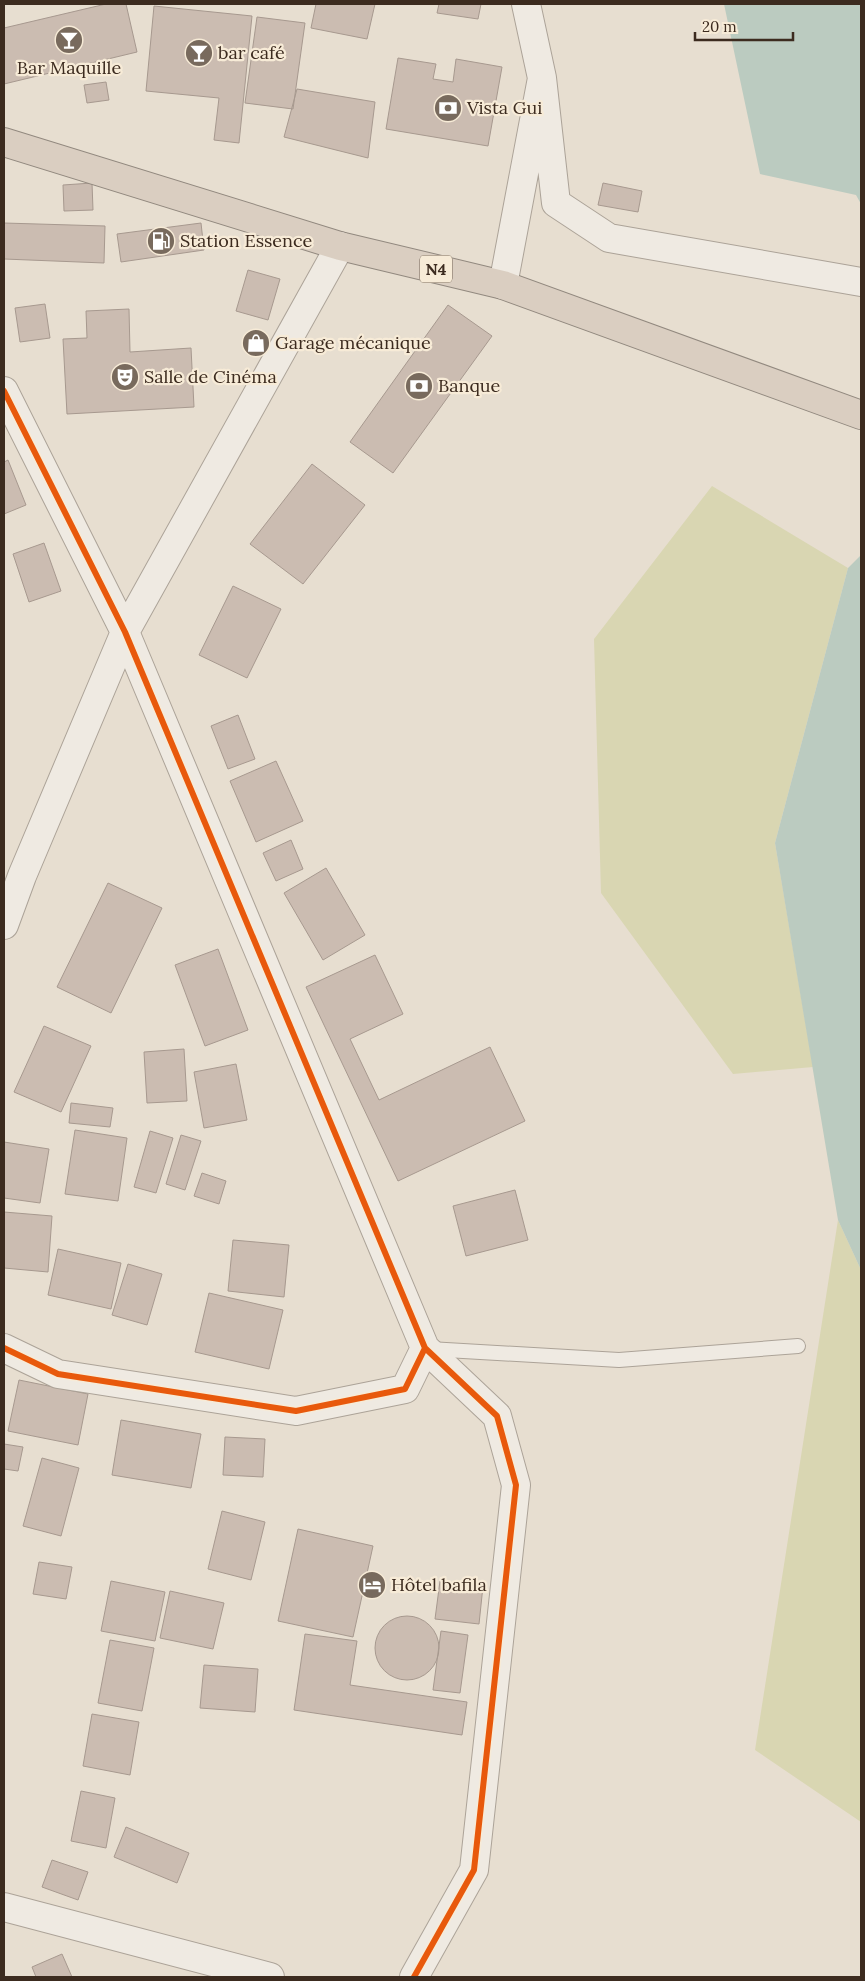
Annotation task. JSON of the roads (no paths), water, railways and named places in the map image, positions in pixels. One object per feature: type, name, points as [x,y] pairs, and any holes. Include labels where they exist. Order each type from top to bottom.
[{"type":"highway","name":"N4","points":[[4,142],[340,246],[503,285],[861,415]]},
{"type":"street","points":[[526,4],[542,78],[556,203],[609,238],[850,280]]},
{"type":"street","points":[[503,285],[542,78]]},
{"type":"street","points":[[4,925],[13,872],[125,632],[340,246]]},
{"type":"street","points":[[4,391],[125,632],[425,1348],[497,1416],[516,1485],[474,1870],[414,1977]]},
{"type":"street","points":[[4,1348],[58,1374],[296,1411],[405,1389],[425,1348]]},
{"type":"street","points":[[4,1907],[270,1977]]},
{"type":"lane","points":[[425,1348],[619,1360],[798,1346]]},
{"type":"place","name":"Bar Maquille","points":[[69,40]]},
{"type":"place","name":"bar café","points":[[199,53]]},
{"type":"place","name":"Vista Gui","points":[[448,108]]},
{"type":"place","name":"Station Essence","points":[[161,241]]},
{"type":"place","name":"Garage mécanique","points":[[256,343]]},
{"type":"place","name":"Salle de Cinéma","points":[[125,377]]},
{"type":"place","name":"Banque","points":[[419,386]]},
{"type":"place","name":"Hôtel bafila","points":[[372,1585]]}]
